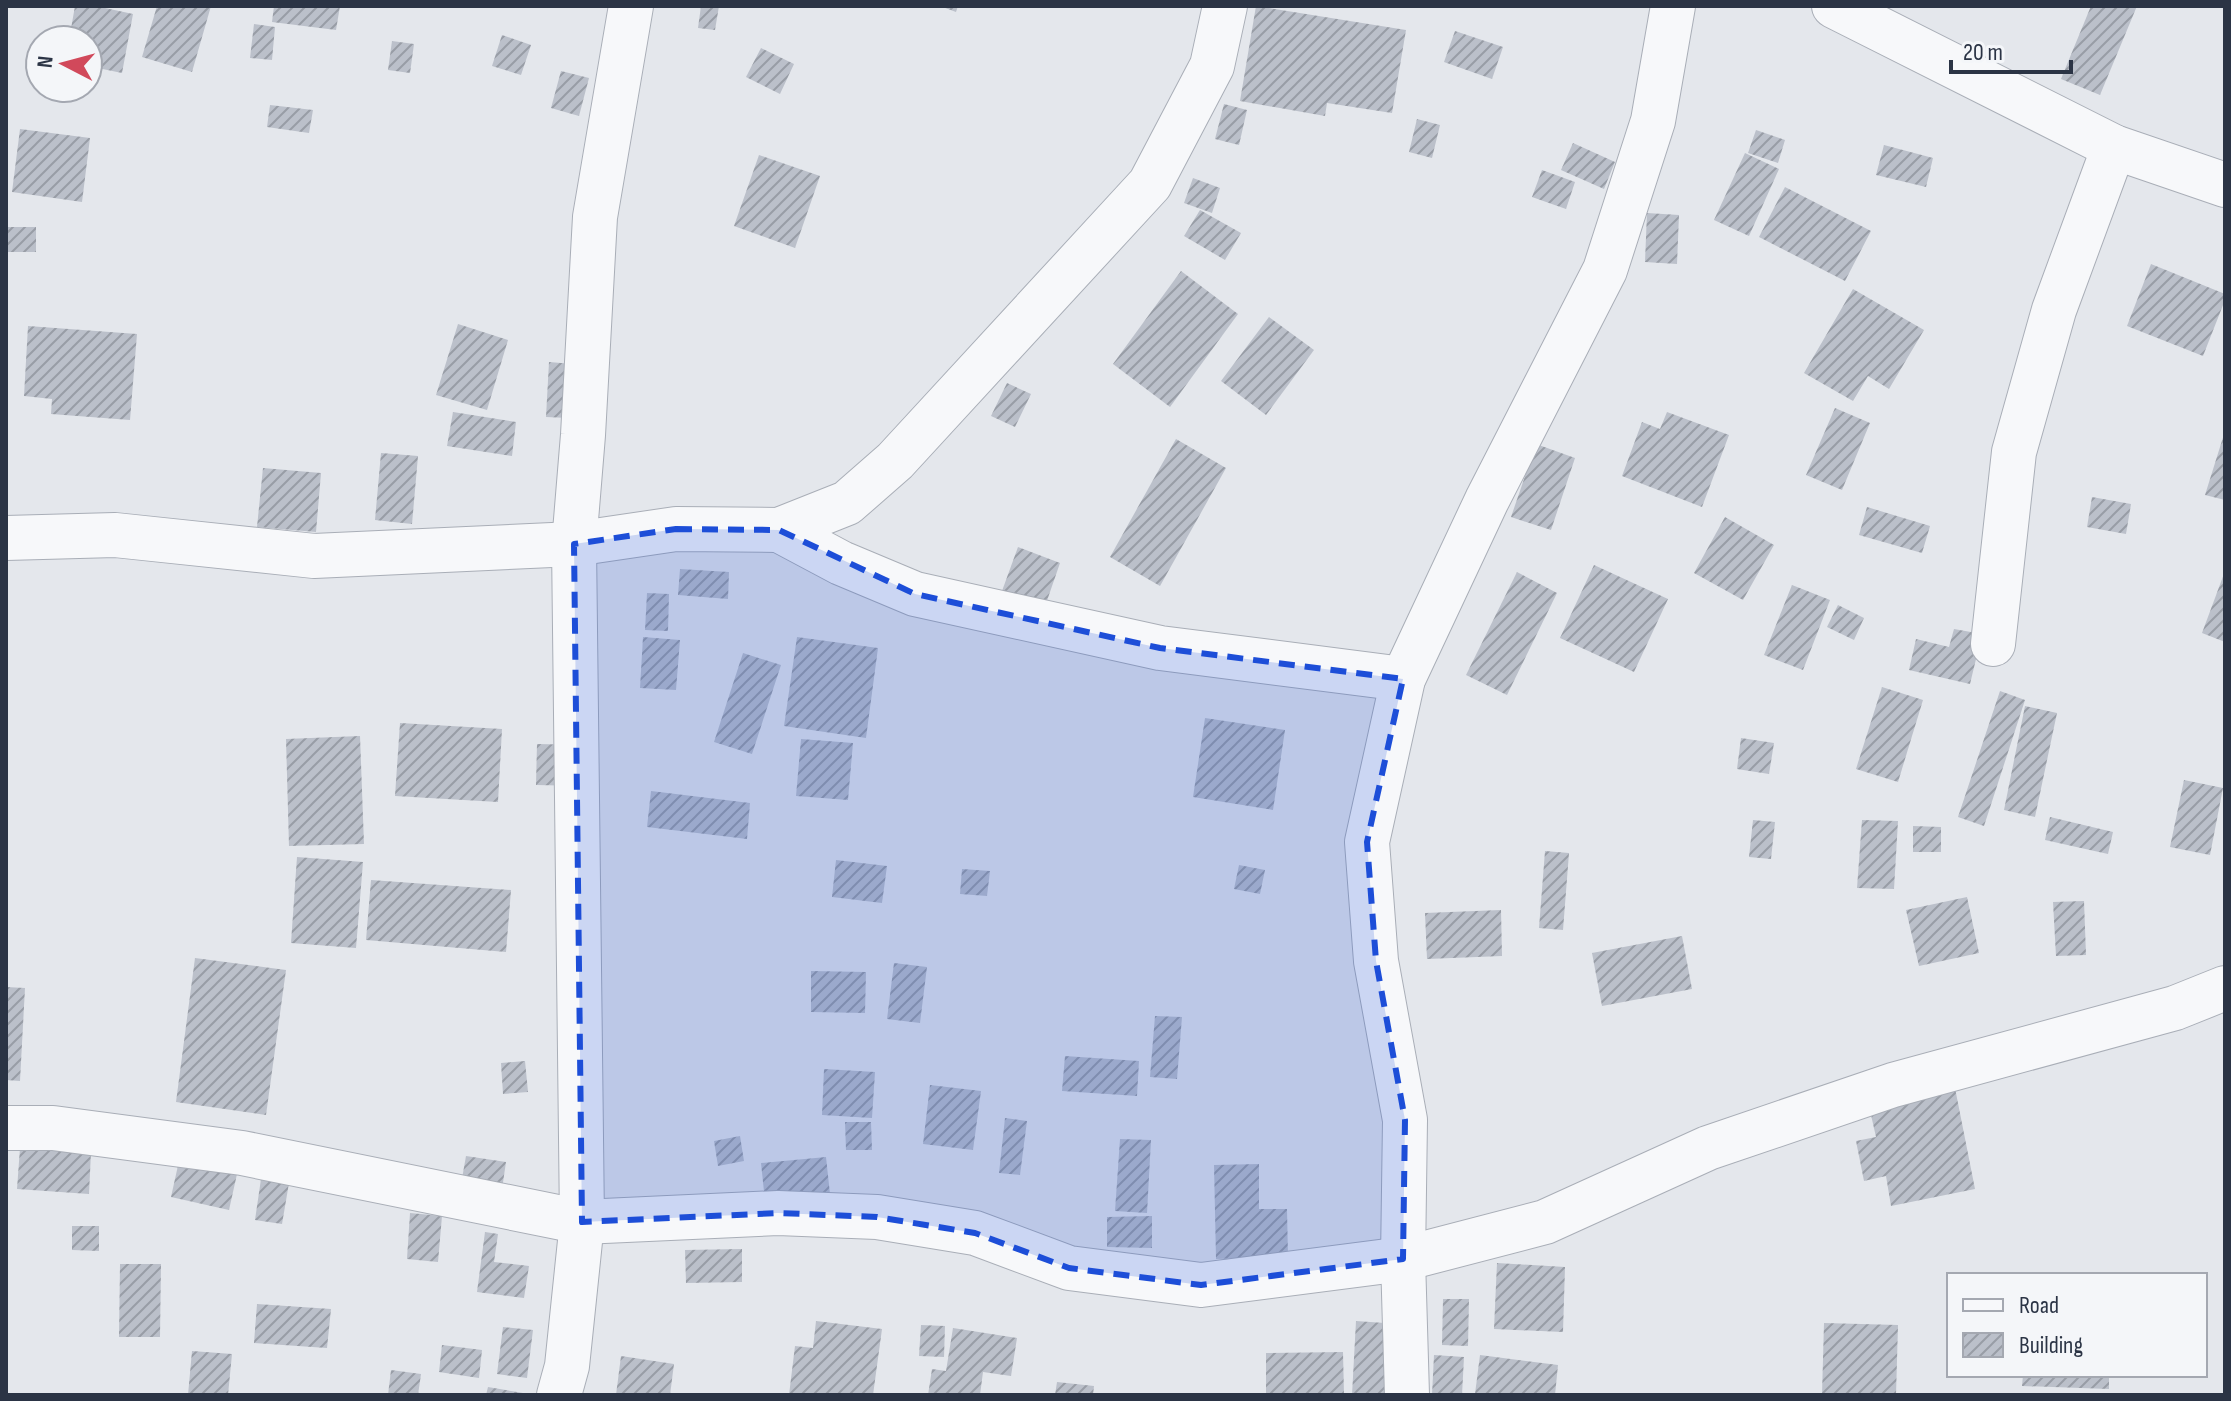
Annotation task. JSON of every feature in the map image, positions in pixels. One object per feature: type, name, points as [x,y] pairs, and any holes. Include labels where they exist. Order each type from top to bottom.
[{"type":"street","points":[[559,1395],[567,1366],[582,1222],[574,544],[595,217],[631,6]]},
{"type":"street","points":[[6,538],[115,535],[314,556],[574,544],[676,529],[779,530],[847,503],[895,461],[1150,184],[1212,66],[1225,6]]},
{"type":"street","points":[[1407,1395],[1403,1259],[1405,1120],[1376,961],[1367,842],[1403,679],[1487,500],[1605,270],[1653,121],[1673,6]]},
{"type":"street","points":[[1834,6],[2114,147],[2225,185]]},
{"type":"street","points":[[1993,644],[2014,452],[2054,310],[2114,147]]},
{"type":"street","points":[[779,530],[841,563],[915,594],[1160,648],[1403,679]]},
{"type":"street","points":[[6,1128],[53,1128],[242,1153],[582,1222],[778,1213],[877,1217],[975,1233],[1069,1268],[1201,1285],[1403,1259],[1545,1222],[1708,1148],[1893,1085],[2175,1008],[2225,988]]},
{"type":"highlighted area","points":[[676,529],[779,530],[915,594],[1160,648],[1403,679],[1367,842],[1376,961],[1405,1120],[1403,1259],[1201,1285],[1069,1268],[975,1233],[877,1217],[778,1213],[582,1222],[574,544]]},
{"type":"building","points":[[75,6],[105,6],[133,14],[122,73],[104,69],[104,24],[72,24]]},
{"type":"building","points":[[157,6],[211,6],[192,72],[142,57]]},
{"type":"building","points":[[274,6],[340,6],[336,30],[272,22]]},
{"type":"building","points":[[701,6],[719,6],[715,30],[698,28]]},
{"type":"building","points":[[940,6],[958,6],[956,12]]},
{"type":"building","points":[[1256,6],[1406,30],[1392,113],[1327,103],[1325,116],[1240,101]]},
{"type":"building","points":[[2091,6],[2137,6],[2100,95],[2061,79]]},
{"type":"building","points":[[254,24],[275,27],[272,60],[250,58]]},
{"type":"building","points":[[1455,31],[1503,47],[1492,79],[1444,62]]},
{"type":"building","points":[[502,35],[531,45],[521,75],[492,66]]},
{"type":"building","points":[[392,41],[414,44],[410,73],[388,70]]},
{"type":"building","points":[[761,48],[794,64],[780,94],[746,77]]},
{"type":"building","points":[[561,71],[589,78],[579,116],[551,108]]},
{"type":"building","points":[[1224,104],[1247,110],[1239,145],[1215,139]]},
{"type":"building","points":[[270,105],[313,110],[309,133],[267,127]]},
{"type":"building","points":[[1417,119],[1440,125],[1432,158],[1409,152]]},
{"type":"building","points":[[20,129],[90,138],[82,202],[12,192]]},
{"type":"building","points":[[1756,130],[1785,140],[1778,163],[1748,153]]},
{"type":"building","points":[[1573,143],[1615,162],[1604,189],[1561,170]]},
{"type":"building","points":[[1884,145],[1933,158],[1926,187],[1876,175]]},
{"type":"building","points":[[1745,153],[1779,169],[1749,236],[1714,220]]},
{"type":"building","points":[[759,155],[820,176],[795,248],[734,226]]},
{"type":"building","points":[[1542,170],[1575,182],[1566,209],[1532,197]]},
{"type":"building","points":[[1193,178],[1220,188],[1212,213],[1184,203]]},
{"type":"building","points":[[1785,187],[1871,231],[1845,281],[1759,237]]},
{"type":"building","points":[[1200,210],[1241,233],[1225,260],[1184,236]]},
{"type":"building","points":[[1647,213],[1679,215],[1677,264],[1645,262]]},
{"type":"building","points":[[6,227],[36,227],[36,252],[6,252]]},
{"type":"building","points":[[2151,264],[2225,294],[2203,356],[2127,326]]},
{"type":"building","points":[[1181,271],[1238,314],[1170,407],[1113,364]]},
{"type":"building","points":[[1853,289],[1924,330],[1889,389],[1868,376],[1853,401],[1804,373]]},
{"type":"building","points":[[1269,317],[1314,350],[1266,415],[1221,381]]},
{"type":"building","points":[[458,324],[508,340],[487,410],[436,395]]},
{"type":"building","points":[[28,326],[137,334],[130,420],[51,414],[52,399],[24,396]]},
{"type":"building","points":[[549,362],[573,364],[568,418],[546,417]]},
{"type":"building","points":[[1007,383],[1031,394],[1015,427],[991,416]]},
{"type":"building","points":[[1835,408],[1870,423],[1842,490],[1806,475]]},
{"type":"building","points":[[453,412],[516,422],[512,456],[447,446]]},
{"type":"building","points":[[1667,412],[1729,435],[1702,507],[1622,476],[1642,422],[1660,429]]},
{"type":"building","points":[[2225,431],[2225,500],[2205,495]]},
{"type":"building","points":[[1176,439],[1226,468],[1160,586],[1110,557]]},
{"type":"building","points":[[1536,444],[1575,458],[1551,530],[1511,517]]},
{"type":"building","points":[[381,453],[418,456],[412,524],[375,520]]},
{"type":"building","points":[[263,468],[321,473],[316,532],[257,527]]},
{"type":"building","points":[[2092,497],[2131,504],[2126,534],[2087,527]]},
{"type":"building","points":[[1867,507],[1930,526],[1922,553],[1859,535]]},
{"type":"building","points":[[1725,517],[1774,545],[1743,600],[1694,573]]},
{"type":"building","points":[[1018,547],[1060,563],[1041,618],[998,602]]},
{"type":"building","points":[[1594,565],[1668,599],[1634,672],[1560,638]]},
{"type":"building","points":[[680,569],[729,572],[728,599],[678,595]]},
{"type":"building","points":[[2225,571],[2225,642],[2202,633]]},
{"type":"building","points":[[1517,572],[1557,593],[1507,695],[1466,675]]},
{"type":"building","points":[[1792,585],[1830,600],[1803,670],[1764,655]]},
{"type":"building","points":[[647,593],[669,594],[668,631],[645,630]]},
{"type":"building","points":[[1838,605],[1864,618],[1854,640],[1827,627]]},
{"type":"building","points":[[1954,629],[1982,634],[1970,684],[1909,670],[1916,639],[1949,647]]},
{"type":"building","points":[[643,637],[680,640],[676,690],[640,688]]},
{"type":"building","points":[[797,637],[878,648],[866,738],[784,726]]},
{"type":"building","points":[[743,653],[781,665],[752,754],[714,742]]},
{"type":"building","points":[[1882,687],[1923,700],[1898,782],[1856,769]]},
{"type":"building","points":[[2000,691],[2025,700],[1984,826],[1958,817]]},
{"type":"building","points":[[2025,706],[2057,713],[2035,817],[2004,810]]},
{"type":"building","points":[[1205,718],[1285,730],[1273,810],[1193,797]]},
{"type":"building","points":[[400,723],[502,729],[498,802],[395,796]]},
{"type":"building","points":[[360,736],[364,844],[289,846],[286,739]]},
{"type":"building","points":[[1741,738],[1774,743],[1769,774],[1737,769]]},
{"type":"building","points":[[801,739],[853,743],[848,800],[796,796]]},
{"type":"building","points":[[537,744],[583,745],[582,786],[536,785]]},
{"type":"building","points":[[2184,780],[2223,788],[2210,855],[2170,847]]},
{"type":"building","points":[[651,791],[750,803],[747,839],[647,827]]},
{"type":"building","points":[[2050,817],[2113,832],[2108,854],[2045,840]]},
{"type":"building","points":[[1753,820],[1775,822],[1771,859],[1749,857]]},
{"type":"building","points":[[1862,820],[1898,821],[1894,889],[1857,888]]},
{"type":"building","points":[[1913,826],[1941,827],[1941,852],[1913,852]]},
{"type":"building","points":[[1545,851],[1569,853],[1563,930],[1539,928]]},
{"type":"building","points":[[297,857],[363,862],[356,948],[291,943]]},
{"type":"building","points":[[836,860],[887,866],[882,903],[832,897]]},
{"type":"building","points":[[1239,865],[1265,870],[1260,894],[1234,889]]},
{"type":"building","points":[[962,869],[990,871],[987,896],[960,894]]},
{"type":"building","points":[[371,880],[511,890],[506,952],[366,940]]},
{"type":"building","points":[[1967,897],[1979,953],[1919,966],[1906,910]]},
{"type":"building","points":[[2084,901],[2086,955],[2056,956],[2053,902]]},
{"type":"building","points":[[1501,910],[1502,956],[1427,959],[1425,913]]},
{"type":"building","points":[[1682,936],[1692,989],[1602,1006],[1592,953]]},
{"type":"building","points":[[195,958],[286,970],[266,1115],[176,1102]]},
{"type":"building","points":[[894,963],[927,967],[920,1023],[887,1019]]},
{"type":"building","points":[[811,971],[866,972],[865,1013],[811,1012]]},
{"type":"building","points":[[6,987],[25,988],[20,1081],[6,1080]]},
{"type":"building","points":[[1155,1016],[1182,1017],[1177,1079],[1150,1077]]},
{"type":"building","points":[[1065,1056],[1139,1061],[1137,1096],[1062,1091]]},
{"type":"building","points":[[525,1061],[528,1092],[503,1094],[501,1063]]},
{"type":"building","points":[[824,1069],[875,1072],[872,1118],[822,1115]]},
{"type":"building","points":[[930,1085],[981,1091],[973,1150],[923,1144]]},
{"type":"building","points":[[1955,1088],[1975,1189],[1891,1206],[1886,1176],[1864,1181],[1856,1141],[1876,1137],[1869,1106]]},
{"type":"building","points":[[1005,1118],[1027,1121],[1020,1175],[999,1173]]},
{"type":"building","points":[[845,1122],[871,1122],[872,1150],[846,1150]]},
{"type":"building","points":[[740,1136],[744,1161],[718,1166],[714,1141]]},
{"type":"building","points":[[1120,1139],[1151,1140],[1147,1213],[1115,1211]]},
{"type":"building","points":[[20,1148],[91,1152],[89,1194],[17,1189]]},
{"type":"building","points":[[466,1156],[506,1162],[501,1196],[460,1190]]},
{"type":"building","points":[[826,1157],[830,1194],[765,1201],[761,1163]]},
{"type":"building","points":[[179,1161],[237,1174],[229,1210],[171,1197]]},
{"type":"building","points":[[1259,1164],[1259,1209],[1287,1209],[1288,1257],[1216,1259],[1214,1165]]},
{"type":"building","points":[[261,1179],[289,1183],[282,1224],[255,1220]]},
{"type":"building","points":[[410,1213],[442,1216],[438,1262],[407,1259]]},
{"type":"building","points":[[1152,1216],[1152,1248],[1107,1247],[1107,1217]]},
{"type":"building","points":[[72,1226],[99,1226],[99,1251],[72,1250]]},
{"type":"building","points":[[485,1232],[498,1234],[494,1262],[529,1266],[524,1298],[477,1292]]},
{"type":"building","points":[[742,1249],[742,1282],[686,1283],[685,1250]]},
{"type":"building","points":[[1497,1263],[1565,1267],[1563,1332],[1494,1329]]},
{"type":"building","points":[[120,1264],[161,1264],[160,1337],[119,1337]]},
{"type":"building","points":[[1443,1299],[1469,1299],[1468,1346],[1442,1345]]},
{"type":"building","points":[[257,1304],[331,1309],[327,1348],[254,1343]]},
{"type":"building","points":[[816,1321],[882,1329],[873,1395],[789,1395],[795,1346],[813,1348]]},
{"type":"building","points":[[1356,1321],[1399,1324],[1394,1395],[1352,1395]]},
{"type":"building","points":[[1824,1323],[1898,1325],[1896,1395],[1822,1395]]},
{"type":"building","points":[[921,1325],[945,1326],[944,1357],[919,1356]]},
{"type":"building","points":[[503,1327],[533,1330],[527,1378],[497,1374]]},
{"type":"building","points":[[953,1328],[1017,1338],[1011,1376],[983,1372],[980,1395],[928,1395],[932,1369],[946,1371]]},
{"type":"building","points":[[442,1345],[482,1350],[479,1378],[439,1372]]},
{"type":"building","points":[[192,1351],[232,1354],[228,1395],[188,1395]]},
{"type":"building","points":[[1343,1352],[1344,1395],[1266,1395],[1266,1353]]},
{"type":"building","points":[[1434,1355],[1464,1357],[1462,1395],[1432,1395]]},
{"type":"building","points":[[1480,1355],[1558,1365],[1555,1395],[1475,1394]]},
{"type":"building","points":[[621,1356],[674,1364],[670,1395],[616,1395]]},
{"type":"building","points":[[391,1370],[421,1374],[418,1395],[388,1395]]},
{"type":"building","points":[[2023,1377],[2109,1377],[2109,1389],[2022,1386]]},
{"type":"building","points":[[1057,1382],[1094,1386],[1093,1395],[1055,1395]]},
{"type":"building","points":[[488,1387],[523,1393],[523,1395],[486,1395]]}]
